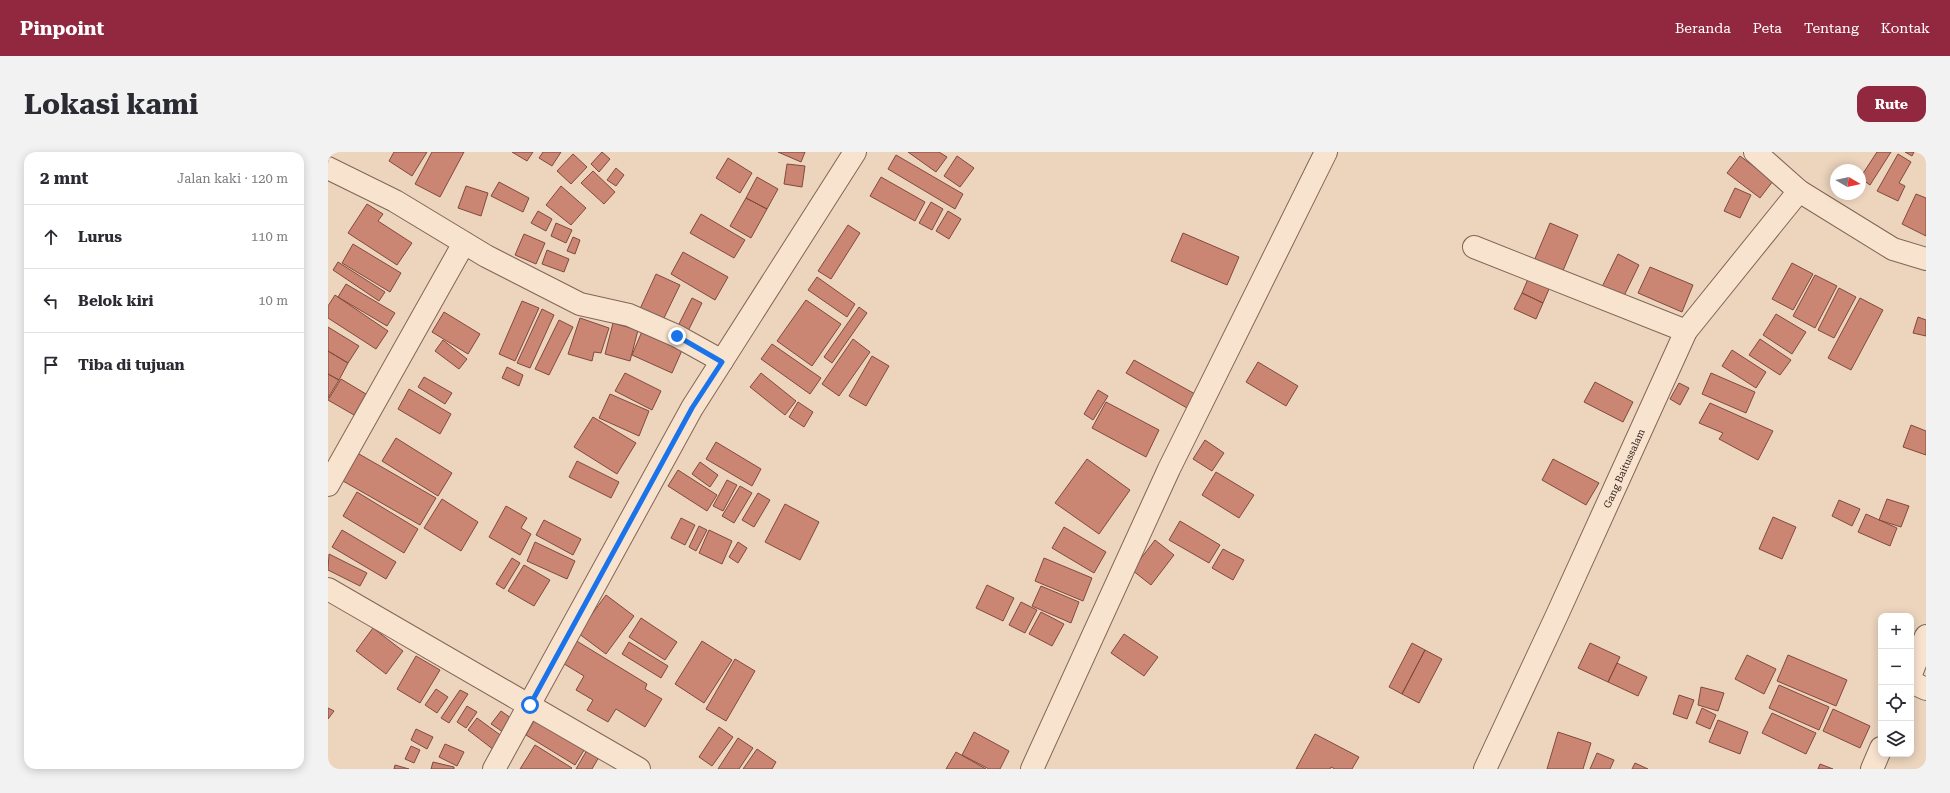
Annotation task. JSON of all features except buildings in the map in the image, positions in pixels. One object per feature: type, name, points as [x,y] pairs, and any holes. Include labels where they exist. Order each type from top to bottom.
[{"type":"street","points":[[494,769],[692,408],[855,152]]},
{"type":"street","points":[[1032,769],[1169,469],[1326,152]]},
{"type":"street","points":[[1755,152],[1799,191],[1893,249],[1926,259]]},
{"type":"street","points":[[328,168],[395,201],[486,256],[580,304],[629,315],[677,336],[722,362]]},
{"type":"street","name":"Gang Baitussalam","points":[[1485,769],[1686,331],[1799,191]]},
{"type":"street","points":[[328,485],[464,243]]},
{"type":"street","points":[[1474,247],[1686,331]]},
{"type":"street","points":[[328,589],[639,769]]},
{"type":"street","points":[[1914,666],[1926,636]]},
{"type":"street","points":[[1914,683],[1926,689]]},
{"type":"street","points":[[1872,769],[1878,755]]},
{"type":"route","points":[[530,705],[692,408],[722,362],[677,336]]}]
